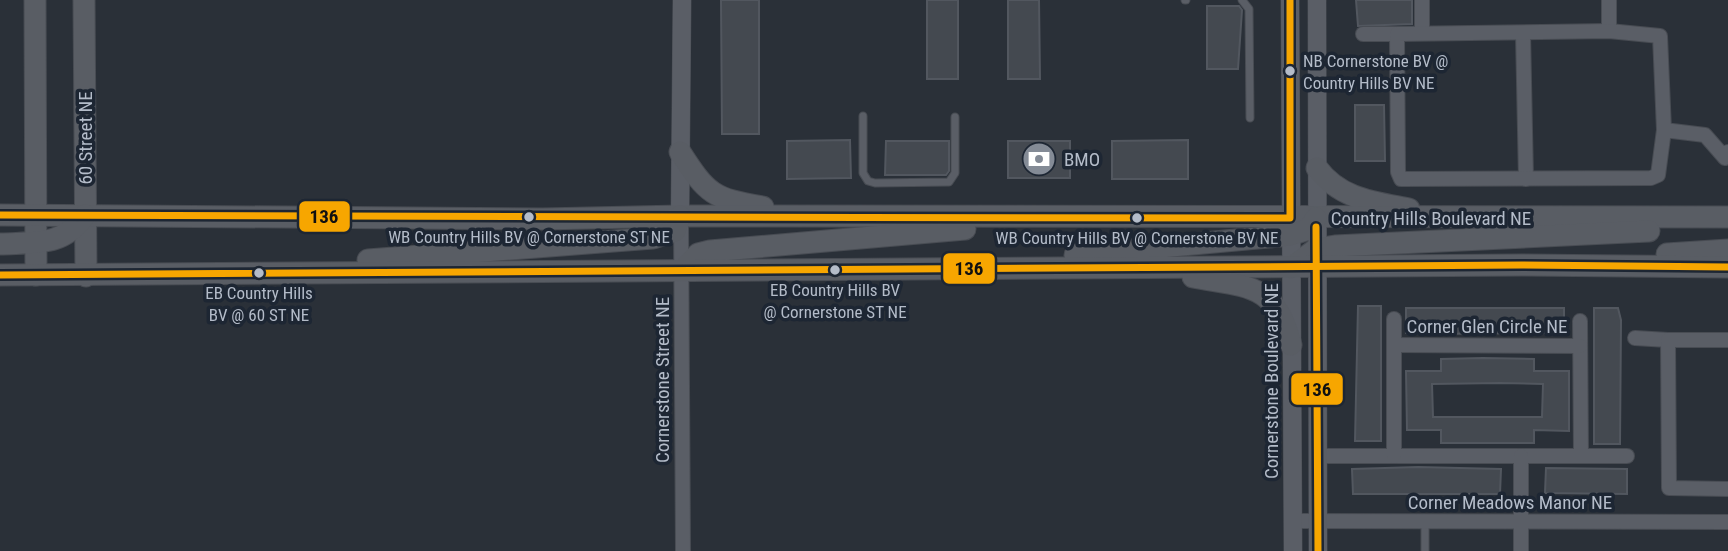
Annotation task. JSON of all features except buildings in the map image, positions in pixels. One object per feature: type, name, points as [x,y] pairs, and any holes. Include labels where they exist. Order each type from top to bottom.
[{"type":"main road","points":[[35,0],[36,275]]},
{"type":"main road","name":"60 Street NE","points":[[84,0],[86,276]]},
{"type":"main road","points":[[680,152],[697,178],[718,197],[835,217]]},
{"type":"main road","points":[[1317,168],[1329,183],[1351,196],[1463,219]]},
{"type":"main road","points":[[0,215],[543,219],[680,216],[1051,218],[1309,229],[1316,218]]},
{"type":"main road","points":[[0,244],[36,242],[73,232],[85,215]]},
{"type":"main road","points":[[251,274],[364,261],[653,238],[675,232],[680,216]]},
{"type":"main road","points":[[683,271],[698,254],[710,251],[998,227],[1051,218]]},
{"type":"main road","name":"Country Hills Boulevard NE","points":[[1316,218],[1728,218]]},
{"type":"main road","points":[[0,275],[1291,268],[1315,258],[1674,230],[1728,223]]},
{"type":"main road","points":[[941,268],[1290,227]]},
{"type":"main road","points":[[1522,265],[1728,250]]},
{"type":"main road","points":[[1315,258],[1522,265],[1728,267]]},
{"type":"main road","points":[[1139,267],[1237,285],[1266,296],[1279,308],[1291,345]]},
{"type":"street","name":"Cornerstone Street NE","points":[[682,0],[680,216],[683,271],[683,551]]},
{"type":"street","name":"Cornerstone Boulevard NE","points":[[1290,0],[1293,551]]},
{"type":"street","points":[[1317,0],[1315,258],[1318,551]]},
{"type":"street","points":[[1422,0],[1423,33]]},
{"type":"street","points":[[1609,0],[1609,31]]},
{"type":"street","points":[[1363,34],[1609,31],[1660,36],[1664,130],[1658,175],[1651,178],[1401,179],[1398,172],[1397,34]]},
{"type":"street","points":[[1523,33],[1526,179]]},
{"type":"street","points":[[1664,130],[1705,135],[1727,157]]},
{"type":"street","name":"Corner Glen Circle NE","points":[[1394,319],[1394,456]]},
{"type":"street","name":"Corner Glen Circle NE","points":[[1580,321],[1581,456]]},
{"type":"street","points":[[1635,338],[1728,341]]},
{"type":"street","points":[[1668,340],[1669,488],[1728,489]]},
{"type":"street","name":"Corner Glen Circle NE","points":[[1394,345],[1580,346]]},
{"type":"street","points":[[1318,456],[1627,456]]},
{"type":"street","points":[[1521,456],[1521,551]]},
{"type":"street","name":"Corner Meadows Manor NE","points":[[1293,522],[1728,522]]},
{"type":"lane","points":[[1242,0],[1249,9],[1250,118]]},
{"type":"lane","points":[[863,116],[863,173],[867,181],[875,183],[949,182],[955,173],[955,117]]},
{"type":"lane","points":[[1425,521],[1425,551]]},
{"type":"transit line","name":"136","points":[[0,215],[1290,218],[1290,0]]},
{"type":"transit line","name":"136","points":[[1316,227],[1318,551]]},
{"type":"transit line","name":"136","points":[[0,275],[1522,265],[1728,267]]},
{"type":"place","name":"NB Cornerstone BV @ Country Hills BV NE","points":[[1290,71]]},
{"type":"place","name":"BMO","points":[[1039,159]]},
{"type":"place","name":"WB Country Hills BV @ Cornerstone ST NE","points":[[529,217]]},
{"type":"place","name":"WB Country Hills BV @ Cornerstone BV NE","points":[[1137,218]]},
{"type":"place","name":"EB Country Hills BV @ Cornerstone ST NE","points":[[835,270]]},
{"type":"place","name":"EB Country Hills BV @ 60 ST NE","points":[[259,273]]}]
